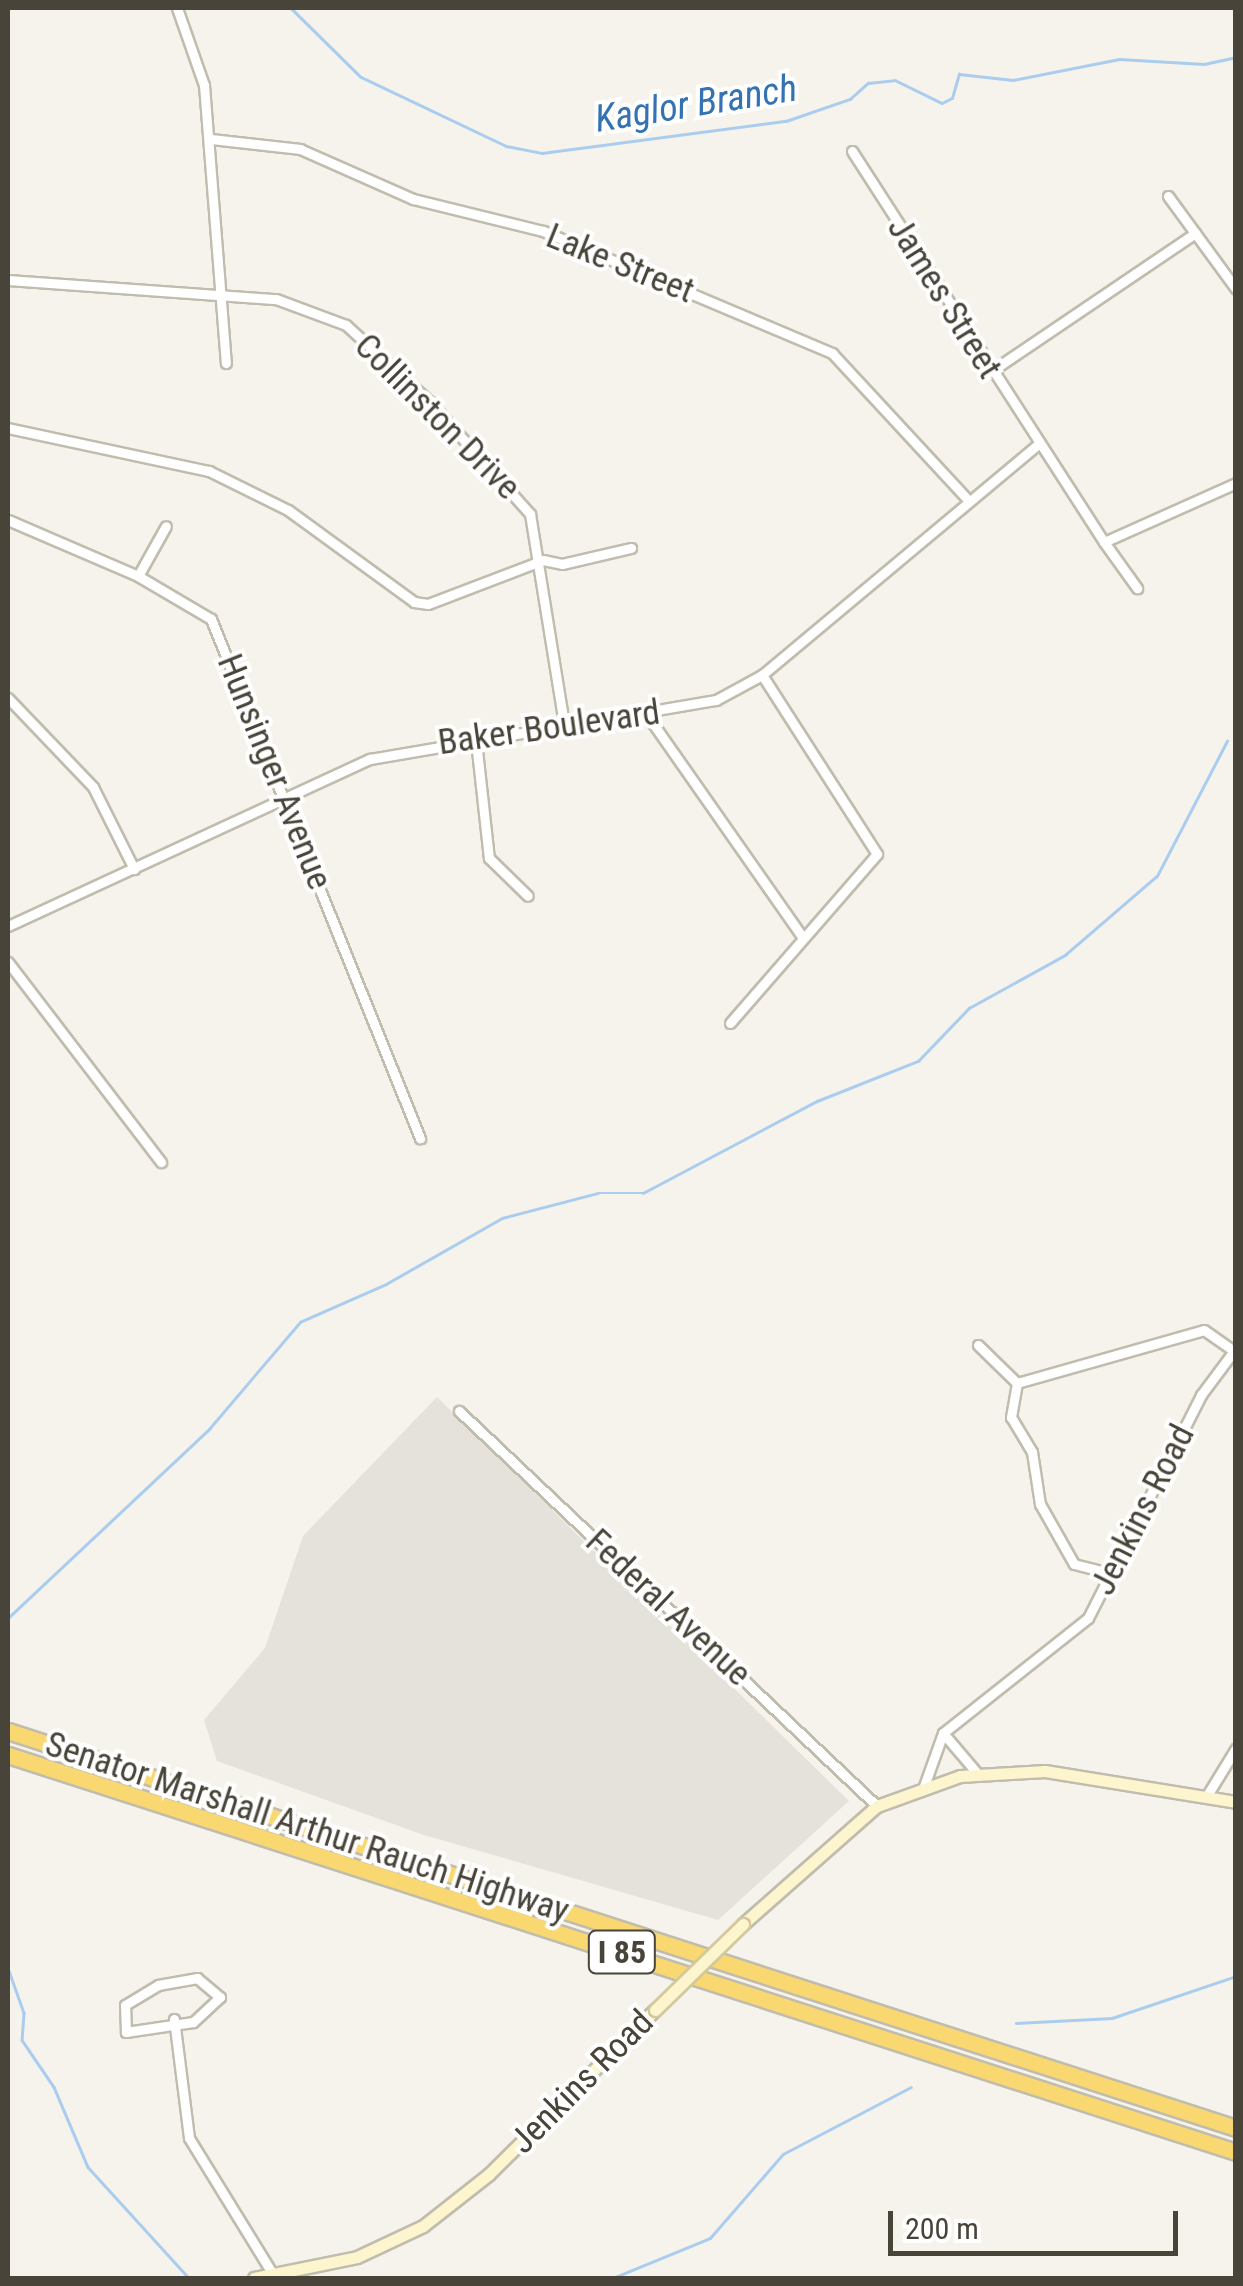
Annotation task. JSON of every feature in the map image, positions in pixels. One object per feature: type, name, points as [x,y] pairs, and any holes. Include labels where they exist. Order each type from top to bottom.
[{"type":"highway","name":"Senator Marshall Arthur Rauch Highway","points":[[8,1732],[1236,2128]]},
{"type":"highway","name":"Senator Marshall Arthur Rauch Highway","points":[[8,1755],[1236,2152]]},
{"type":"street","points":[[177,8],[204,84],[226,363]]},
{"type":"street","name":"Lake Street","points":[[210,139],[300,150],[413,199],[543,231],[832,352],[968,500]]},
{"type":"street","name":"James Street","points":[[852,150],[990,372],[1137,588]]},
{"type":"street","points":[[1168,196],[1236,288]]},
{"type":"street","points":[[990,372],[1195,232]]},
{"type":"street","name":"Collinston Drive","points":[[8,280],[292,302],[346,325],[517,493],[543,560],[565,730]]},
{"type":"street","points":[[8,428],[209,471],[288,510],[414,602],[428,604],[543,560],[562,564],[631,548]]},
{"type":"street","name":"Baker Boulevard","points":[[8,926],[285,794],[397,752],[565,730],[716,700],[762,675],[1038,445]]},
{"type":"street","points":[[1104,542],[1236,483]]},
{"type":"street","name":"Hunsinger Avenue","points":[[8,520],[138,576],[211,619],[285,794],[420,1138]]},
{"type":"street","points":[[138,576],[166,526]]},
{"type":"street","points":[[730,1024],[802,938],[853,891],[877,854],[762,675]]},
{"type":"street","points":[[8,698],[93,787],[134,868]]},
{"type":"street","points":[[647,715],[802,938]]},
{"type":"street","points":[[476,741],[489,858],[528,896]]},
{"type":"street","points":[[9,966],[161,1162]]},
{"type":"street","points":[[1018,1383],[1204,1330],[1234,1349]]},
{"type":"street","points":[[978,1344],[1018,1383]]},
{"type":"street","name":"Jenkins Road","points":[[943,1733],[1078,1632],[1113,1574],[1200,1395],[1234,1349]]},
{"type":"street","points":[[1018,1383],[1011,1417],[1032,1452],[1040,1504],[1074,1564],[1113,1574]]},
{"type":"street","name":"Federal Avenue","points":[[459,1411],[876,1806]]},
{"type":"street","points":[[924,1786],[943,1733],[978,1773]]},
{"type":"street","points":[[1206,1797],[1236,1748]]},
{"type":"street","name":"Jenkins Road","points":[[254,2278],[374,2251],[440,2214],[744,1924],[876,1806],[924,1786],[978,1773],[1045,1771],[1236,1802]]},
{"type":"street","points":[[197,1978],[220,1997],[193,2022],[174,2019],[162,2029],[128,2034],[125,2005],[158,1986],[197,1978]]},
{"type":"street","points":[[174,2019],[189,2138],[274,2276]]},
{"type":"shaded area","points":[[437,1397],[849,1801],[718,1920],[424,1835],[217,1761],[204,1720],[265,1648],[303,1536]]},
{"type":"waterway","name":"Kaglor Branch","points":[[291,8],[361,77],[506,146],[542,153],[786,121],[850,99],[868,83],[895,80],[942,103],[952,98],[959,74],[1013,80],[1119,59],[1204,64],[1236,57]]},
{"type":"waterway","points":[[8,1618],[209,1429],[300,1322],[386,1284],[502,1218],[598,1193],[643,1193],[817,1101],[918,1061],[969,1008],[1065,955],[1157,876],[1227,741]]},
{"type":"waterway","points":[[8,1968],[24,2013],[22,2040],[54,2087],[88,2167],[188,2277]]},
{"type":"waterway","points":[[1016,2023],[1112,2018],[1236,1976]]},
{"type":"waterway","points":[[613,2278],[710,2238],[783,2154],[911,2087]]}]
